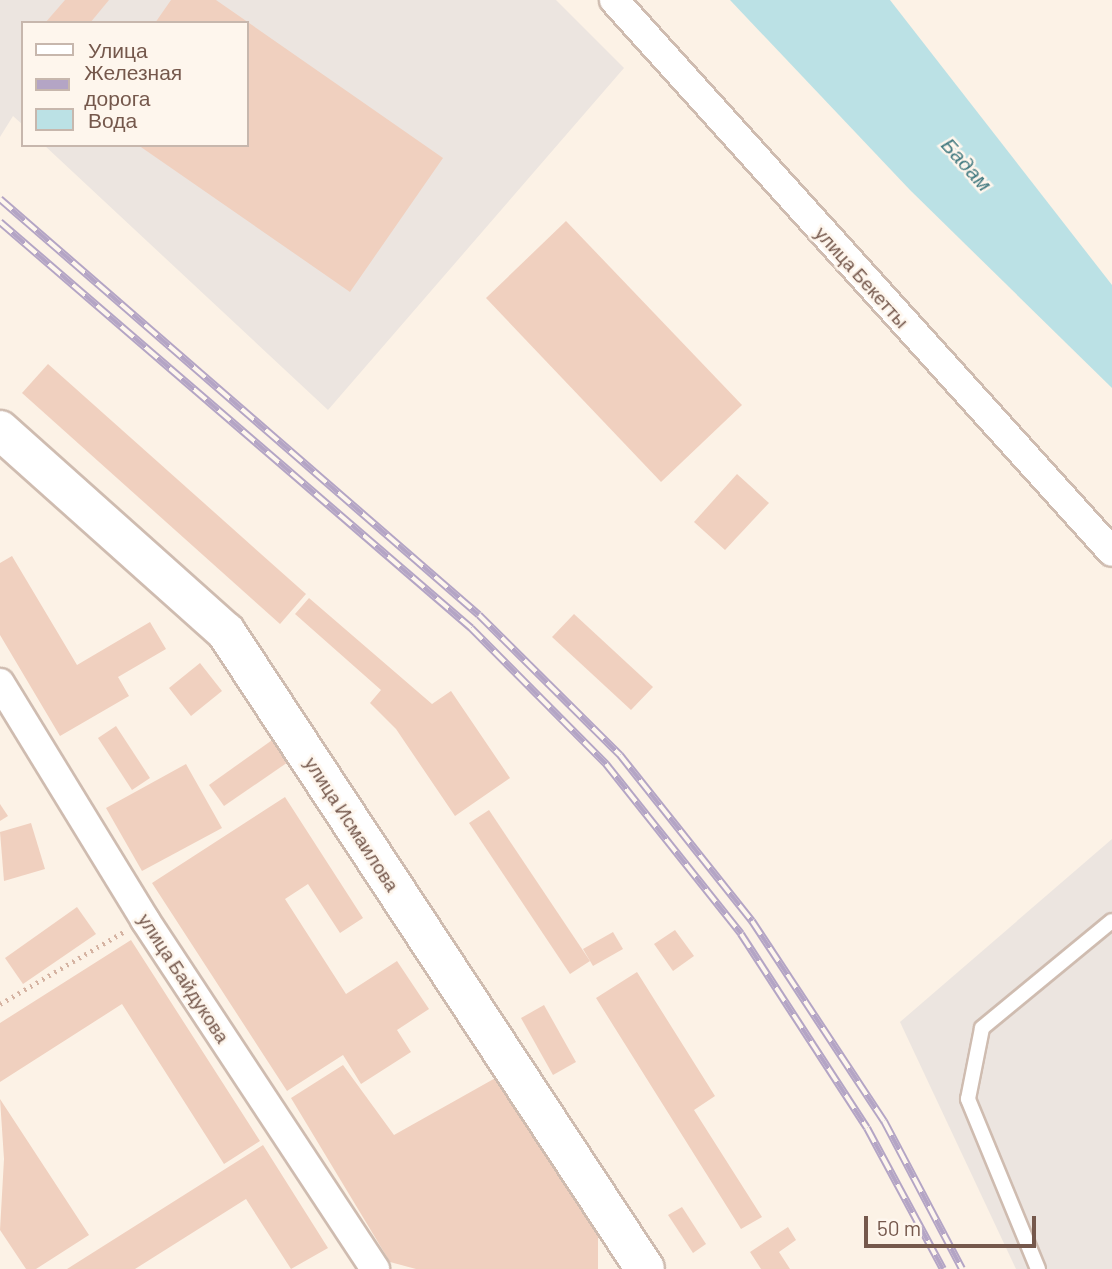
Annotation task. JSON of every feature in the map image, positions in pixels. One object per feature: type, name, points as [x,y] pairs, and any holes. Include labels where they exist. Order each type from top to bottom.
[{"type":"main road","name":"улица Исмаилова","points":[[0,430],[226,632],[637,1266]]},
{"type":"street","name":"улица Бекетты","points":[[614,0],[1112,552]]},
{"type":"street","name":"улица Байдукова","points":[[0,683],[145,920],[375,1269]]},
{"type":"lane","points":[[1038,1269],[968,1099],[982,1028],[1112,921]]},
{"type":"path","points":[[0,1004],[145,920]]},
{"type":"shaded area","points":[[0,0],[556,0],[624,68],[328,410],[46,147],[248,147],[248,21],[21,21],[21,123],[13,116],[0,137]]},
{"type":"shaded area","points":[[1112,839],[1112,1269],[1016,1269],[900,1022]]},
{"type":"water","name":"Бадам","points":[[730,0],[890,0],[1112,285],[1112,388],[910,190]]},
{"type":"building","points":[[65,0],[109,0],[92,21],[47,21]]},
{"type":"building","points":[[171,0],[216,0],[246,21],[156,21]]},
{"type":"building","points":[[248,22],[443,158],[350,292],[141,147],[248,147]]},
{"type":"building","points":[[566,221],[742,405],[661,482],[486,298]]},
{"type":"building","points":[[48,364],[306,594],[280,624],[22,393]]},
{"type":"building","points":[[737,474],[769,503],[725,550],[694,522]]},
{"type":"building","points":[[12,556],[77,665],[150,622],[166,649],[118,677],[129,696],[60,736],[0,635],[0,563]]},
{"type":"building","points":[[309,598],[432,704],[451,691],[510,778],[455,816],[396,729],[370,703],[381,690],[295,614]]},
{"type":"building","points":[[574,614],[653,687],[631,710],[552,637]]},
{"type":"building","points":[[200,663],[222,691],[191,716],[169,688]]},
{"type":"building","points":[[116,726],[150,778],[132,790],[98,738]]},
{"type":"building","points":[[275,738],[291,760],[224,806],[209,785]]},
{"type":"building","points":[[186,764],[222,828],[142,871],[106,808]]},
{"type":"building","points":[[285,797],[363,918],[340,933],[308,884],[285,899],[346,994],[397,961],[429,1009],[397,1030],[411,1052],[361,1084],[343,1055],[287,1091],[152,883]]},
{"type":"building","points":[[0,804],[8,816],[0,821]]},
{"type":"building","points":[[489,810],[590,961],[570,974],[469,823]]},
{"type":"building","points":[[31,823],[45,869],[4,881],[0,832]]},
{"type":"building","points":[[77,907],[96,934],[23,984],[5,958]]},
{"type":"building","points":[[675,930],[694,956],[673,971],[654,944]]},
{"type":"building","points":[[613,932],[623,949],[593,966],[583,949]]},
{"type":"building","points":[[131,940],[260,1141],[224,1164],[122,1004],[0,1082],[0,1023]]},
{"type":"building","points":[[637,972],[715,1096],[694,1110],[762,1217],[741,1229],[596,998]]},
{"type":"building","points":[[544,1005],[576,1062],[553,1075],[521,1018]]},
{"type":"building","points":[[343,1065],[394,1135],[499,1076],[598,1228],[598,1269],[416,1269],[390,1262],[291,1098]]},
{"type":"building","points":[[0,1099],[89,1235],[36,1269],[26,1269],[0,1230],[4,1159]]},
{"type":"building","points":[[263,1145],[328,1248],[291,1269],[246,1199],[135,1269],[67,1269]]},
{"type":"building","points":[[682,1207],[706,1244],[693,1253],[668,1215]]},
{"type":"building","points":[[788,1227],[796,1240],[779,1252],[790,1269],[761,1269],[750,1252]]},
{"type":"railway","points":[[0,199],[479,615],[620,755],[752,921],[884,1121],[962,1269]]},
{"type":"railway","points":[[0,222],[471,628],[606,764],[741,934],[867,1128],[943,1269]]}]
